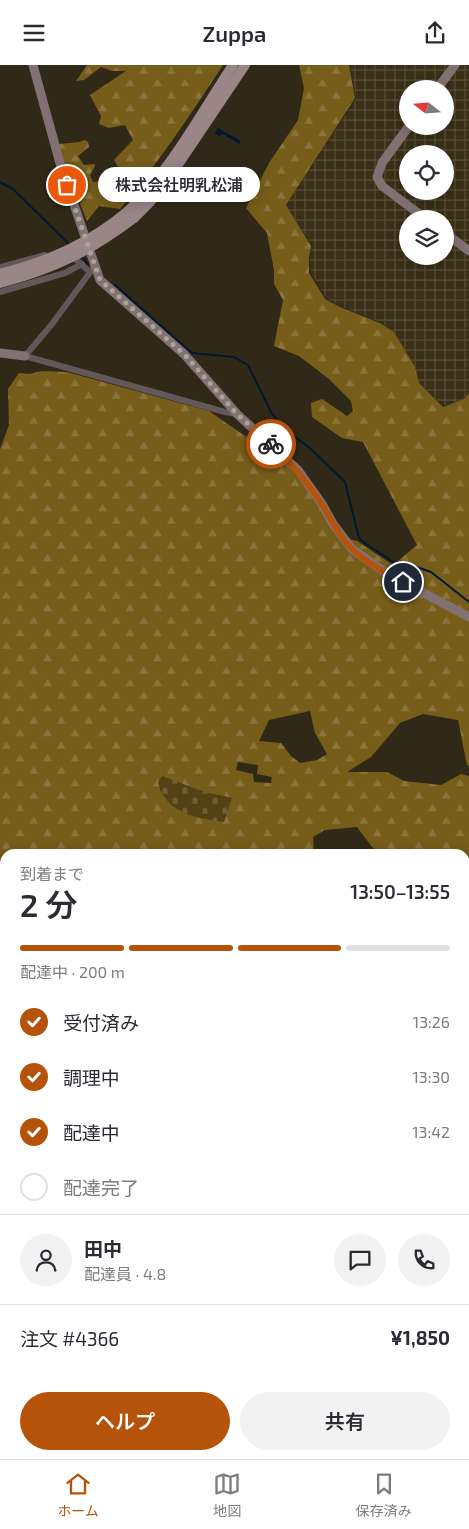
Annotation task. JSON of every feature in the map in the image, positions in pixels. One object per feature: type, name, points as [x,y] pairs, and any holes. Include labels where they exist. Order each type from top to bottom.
[{"type":"main road","points":[[33,65],[61,167],[86,237],[92,269],[100,280],[184,354],[237,414],[298,471],[352,549],[386,573],[469,617]]},
{"type":"main road","points":[[0,274],[28,267],[71,250],[131,215],[167,166],[233,65]]},
{"type":"main road","points":[[0,283],[30,275],[76,256],[97,244],[131,215],[150,202],[173,172],[245,65]]},
{"type":"main road","points":[[444,80],[455,65]]},
{"type":"main road","points":[[402,135],[379,167],[377,177],[382,186],[414,210]]},
{"type":"main road","points":[[454,240],[469,251]]},
{"type":"main road","points":[[0,353],[25,356]]},
{"type":"street","points":[[0,267],[65,250],[82,264],[92,269],[52,324],[25,356],[224,412],[237,414]]},
{"type":"street","points":[[0,292],[65,273],[82,264]]},
{"type":"shaded area","points":[[350,65],[469,65],[469,393],[464,399],[443,406],[419,383],[415,367],[394,332],[380,322],[342,307],[326,298],[311,273],[310,258],[312,246],[286,205],[356,99]]},
{"type":"green space","points":[[87,65],[223,65],[174,138],[120,209],[99,206],[87,221],[64,164],[59,144],[85,140],[88,142],[89,147],[78,156],[84,165],[95,164],[90,175],[93,182],[116,179],[120,170],[114,160],[133,140],[125,125],[109,128],[99,124],[101,116],[90,95],[126,71],[112,71],[101,67],[84,80],[76,81]]},
{"type":"green space","points":[[299,65],[349,65],[355,98],[286,205],[311,246],[309,273],[325,299],[380,323],[394,332],[415,367],[419,383],[443,407],[464,399],[469,393],[469,766],[467,765],[458,720],[423,714],[400,723],[371,757],[347,772],[387,772],[404,781],[441,785],[461,774],[469,776],[469,849],[375,849],[357,827],[325,830],[313,837],[314,849],[0,849],[0,449],[9,425],[8,389],[19,373],[30,374],[41,371],[67,372],[209,411],[245,436],[257,437],[279,456],[320,505],[339,537],[357,541],[393,565],[417,545],[363,442],[342,438],[312,417],[311,403],[322,399],[347,416],[353,411],[351,401],[329,379],[299,356],[274,346],[283,300],[274,284],[274,270],[267,233],[246,208],[269,163],[298,120],[304,88]],"holes":[[[310,711],[315,733],[327,754],[317,760],[300,763],[291,756],[281,743],[259,741],[269,720]],[[238,762],[258,765],[257,774],[272,777],[271,783],[254,782],[253,774],[236,770]],[[162,777],[207,793],[232,798],[160,790]]]},
{"type":"green space","points":[[162,776],[207,793],[232,798],[224,822],[203,819],[175,808],[162,793],[158,782]]},
{"type":"water","points":[[218,128],[241,141],[239,144],[223,134],[219,136],[215,133]]},
{"type":"waterway","points":[[0,182],[13,189],[69,244]]},
{"type":"waterway","points":[[81,256],[88,264]]},
{"type":"waterway","points":[[115,285],[192,353],[234,357],[248,365],[271,412],[282,427],[311,449],[345,482],[359,538],[393,562],[408,564],[431,572],[469,602]]},
{"type":"way so far","points":[[67,185],[100,280],[184,354],[237,414],[271,444]]},
{"type":"place","name":"株式会社明乳松浦","points":[[67,185]]},
{"type":"route","points":[[271,444],[298,471],[322,504],[341,537],[352,549],[386,573],[403,582]]}]
